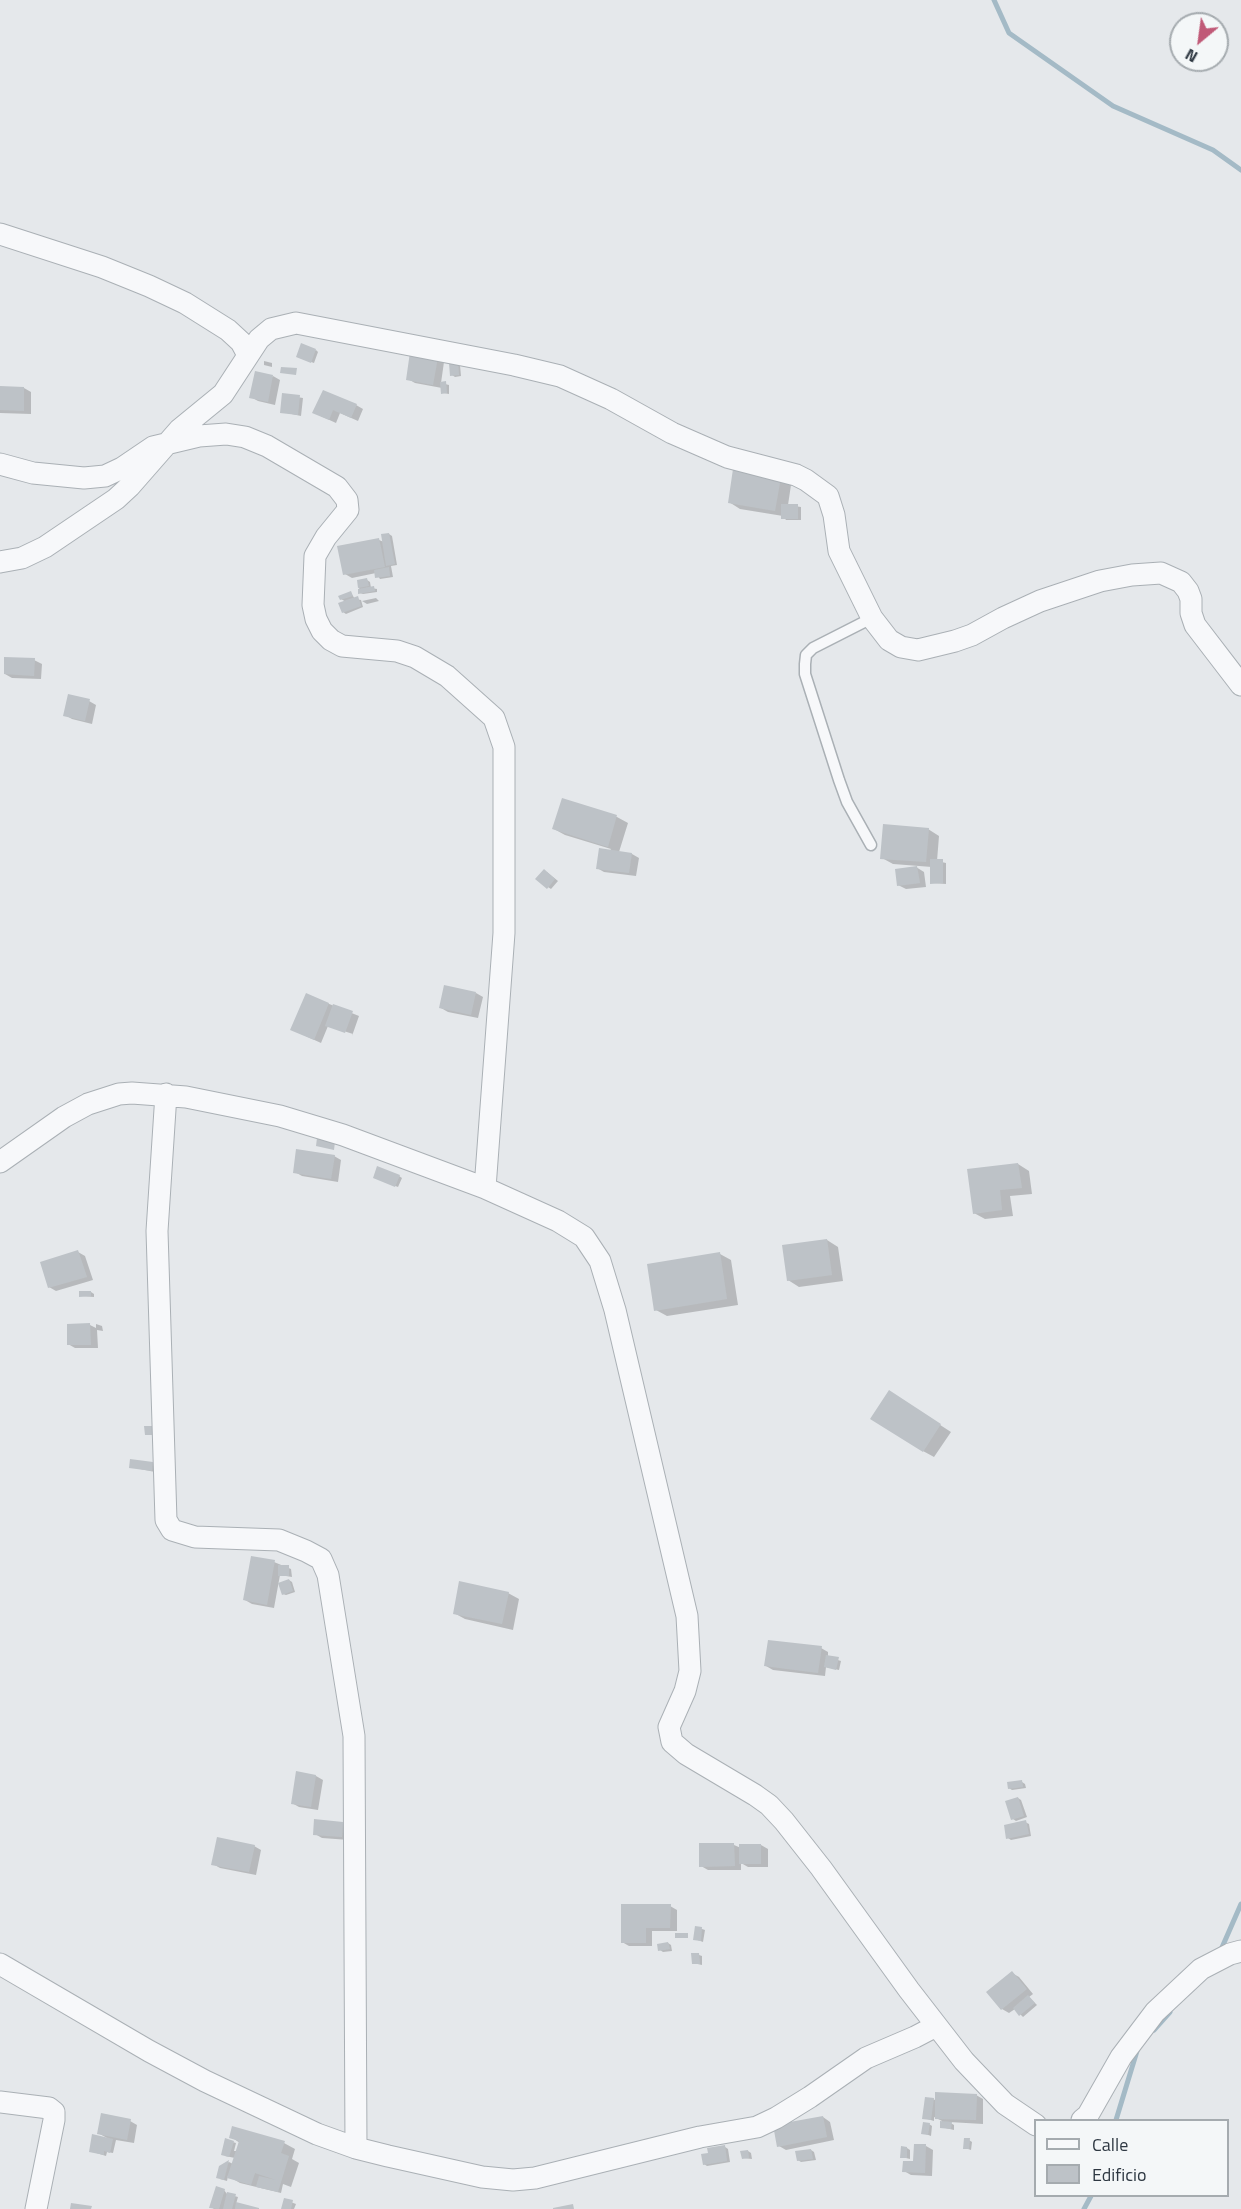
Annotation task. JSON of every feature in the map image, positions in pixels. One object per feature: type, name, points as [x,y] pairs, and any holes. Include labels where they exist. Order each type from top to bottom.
[{"type":"street","points":[[0,234],[102,267],[185,303],[228,330],[242,342],[248,355]]},
{"type":"street","points":[[0,562],[22,558],[45,547],[116,499],[166,443],[223,394],[259,339],[271,329],[296,323],[539,370],[575,382],[672,433],[727,457],[796,474],[828,496],[834,515],[839,551],[872,618],[890,640],[901,647],[910,650],[930,648],[972,635],[1003,618],[1074,589],[1110,579],[1161,573],[1181,582],[1188,591],[1195,625],[1241,685]]},
{"type":"street","points":[[0,464],[33,473],[84,478],[105,476],[122,468],[153,447],[213,434],[245,437],[267,446],[337,488],[347,500],[348,510],[315,556],[313,605],[316,620],[322,631],[342,646],[397,651],[430,665],[486,708],[494,718],[504,747],[504,933],[485,1188]]},
{"type":"street","points":[[0,1162],[64,1117],[88,1104],[119,1094],[148,1092],[166,1094],[280,1116],[343,1135],[485,1188],[573,1228],[584,1237],[602,1269],[615,1310],[687,1617],[690,1671],[685,1691],[669,1727],[672,1742],[686,1754],[769,1805],[820,1868],[936,2026],[983,2083],[1005,2104],[1034,2124]]},
{"type":"street","points":[[166,1094],[157,1232],[165,1520],[172,1530],[195,1537],[279,1540],[321,1559],[328,1575],[354,1736],[356,2148]]},
{"type":"street","points":[[1084,2119],[1121,2057],[1155,2012],[1201,1969],[1235,1952]]},
{"type":"street","points":[[0,1964],[149,2051],[205,2081],[317,2134],[356,2148],[482,2176],[513,2180],[535,2178],[700,2137],[757,2127],[810,2097],[866,2058],[936,2026]]},
{"type":"street","points":[[0,2102],[49,2108],[54,2112],[36,2209]]},
{"type":"lane","points":[[871,844],[847,802],[805,674],[805,664],[806,655],[813,648],[872,618]]},
{"type":"building","points":[[301,343],[316,349],[311,363],[296,357]]},
{"type":"building","points":[[410,352],[438,357],[433,385],[406,380]]},
{"type":"building","points":[[458,362],[459,375],[450,376],[449,363]]},
{"type":"building","points":[[281,367],[297,368],[296,375],[280,373]]},
{"type":"building","points":[[255,371],[273,375],[268,402],[249,398]]},
{"type":"building","points":[[446,381],[447,393],[441,394],[440,382]]},
{"type":"building","points":[[0,386],[24,387],[24,411],[0,410]]},
{"type":"building","points":[[323,390],[357,404],[351,418],[333,410],[329,420],[312,413]]},
{"type":"building","points":[[282,393],[300,395],[298,415],[280,413]]},
{"type":"building","points":[[733,469],[781,477],[775,511],[728,503]]},
{"type":"building","points":[[781,504],[798,504],[798,519],[781,519]]},
{"type":"building","points":[[389,533],[395,564],[386,566],[381,534]]},
{"type":"building","points":[[379,538],[385,567],[343,575],[337,546]]},
{"type":"building","points":[[389,567],[390,576],[375,578],[374,570]]},
{"type":"building","points":[[367,578],[369,586],[358,588],[357,580]]},
{"type":"building","points":[[374,586],[375,591],[358,594],[358,589]]},
{"type":"building","points":[[351,591],[353,596],[340,600],[338,596]]},
{"type":"building","points":[[358,596],[361,606],[342,613],[338,603]]},
{"type":"building","points":[[4,657],[35,658],[34,676],[4,674]]},
{"type":"building","points":[[68,694],[90,699],[85,721],[63,716]]},
{"type":"building","points":[[562,798],[617,815],[608,847],[552,829]]},
{"type":"building","points":[[883,824],[929,828],[926,862],[880,859]]},
{"type":"building","points":[[599,848],[632,853],[629,873],[596,869]]},
{"type":"building","points":[[930,859],[943,859],[943,883],[930,884]]},
{"type":"building","points":[[917,866],[920,883],[897,886],[895,869]]},
{"type":"building","points":[[544,869],[555,879],[547,889],[535,879]]},
{"type":"building","points":[[444,985],[476,992],[471,1015],[439,1008]]},
{"type":"building","points":[[306,993],[329,1003],[314,1040],[290,1030]]},
{"type":"building","points":[[333,1004],[353,1011],[345,1033],[325,1026]]},
{"type":"building","points":[[317,1138],[335,1142],[334,1150],[316,1146]]},
{"type":"building","points":[[296,1149],[335,1155],[331,1179],[293,1173]]},
{"type":"building","points":[[1018,1163],[1022,1188],[1000,1190],[1002,1210],[973,1214],[967,1169]]},
{"type":"building","points":[[377,1166],[400,1175],[395,1187],[373,1178]]},
{"type":"building","points":[[827,1239],[832,1275],[787,1281],[782,1245]]},
{"type":"building","points":[[78,1250],[87,1277],[48,1288],[40,1262]]},
{"type":"building","points":[[720,1252],[727,1299],[654,1311],[647,1264]]},
{"type":"building","points":[[79,1291],[91,1291],[91,1296],[79,1297]]},
{"type":"building","points":[[90,1323],[91,1345],[67,1345],[67,1324]]},
{"type":"building","points":[[889,1390],[941,1424],[923,1452],[870,1419]]},
{"type":"building","points":[[144,1426],[154,1426],[154,1435],[145,1435]]},
{"type":"building","points":[[130,1459],[153,1462],[152,1471],[129,1468]]},
{"type":"building","points":[[251,1556],[275,1560],[267,1605],[243,1600]]},
{"type":"building","points":[[278,1565],[289,1565],[289,1576],[278,1576]]},
{"type":"building","points":[[289,1579],[293,1591],[282,1595],[278,1583]]},
{"type":"building","points":[[459,1581],[509,1592],[502,1624],[453,1614]]},
{"type":"building","points":[[768,1640],[822,1646],[818,1673],[764,1666]]},
{"type":"building","points":[[826,1655],[839,1657],[836,1670],[824,1667]]},
{"type":"building","points":[[296,1771],[316,1775],[311,1807],[291,1804]]},
{"type":"building","points":[[1022,1780],[1023,1787],[1008,1789],[1007,1782]]},
{"type":"building","points":[[1018,1797],[1024,1816],[1011,1820],[1005,1801]]},
{"type":"building","points":[[314,1819],[343,1822],[342,1837],[313,1835]]},
{"type":"building","points":[[1026,1820],[1029,1834],[1006,1839],[1004,1825]]},
{"type":"building","points":[[217,1837],[255,1845],[249,1872],[211,1865]]},
{"type":"building","points":[[699,1843],[734,1843],[735,1866],[699,1867]]},
{"type":"building","points":[[739,1844],[761,1844],[761,1864],[739,1864]]},
{"type":"building","points":[[621,1904],[671,1904],[670,1928],[646,1928],[646,1943],[621,1943]]},
{"type":"building","points":[[695,1926],[702,1927],[701,1941],[693,1940]]},
{"type":"building","points":[[675,1933],[688,1933],[688,1938],[675,1938]]},
{"type":"building","points":[[668,1942],[670,1949],[658,1951],[657,1944]]},
{"type":"building","points":[[691,1953],[699,1953],[700,1964],[692,1964]]},
{"type":"building","points":[[1012,1971],[1027,1989],[1001,2010],[986,1992]]},
{"type":"building","points":[[1028,1995],[1035,2003],[1019,2016],[1013,2008]]},
{"type":"building","points":[[935,2092],[977,2094],[976,2120],[935,2119]]},
{"type":"building","points":[[925,2097],[934,2098],[931,2120],[922,2119]]},
{"type":"building","points":[[101,2113],[131,2119],[127,2140],[97,2134]]},
{"type":"building","points":[[823,2116],[827,2137],[777,2147],[773,2125]]},
{"type":"building","points":[[940,2121],[952,2122],[951,2129],[940,2128]]},
{"type":"building","points":[[923,2122],[930,2123],[928,2135],[921,2134]]},
{"type":"building","points":[[232,2126],[285,2141],[281,2153],[289,2156],[278,2192],[256,2187],[259,2176],[276,2180],[255,2173],[251,2185],[227,2178],[239,2141],[229,2138]]},
{"type":"building","points":[[92,2134],[113,2139],[110,2153],[104,2151],[104,2155],[89,2152]]},
{"type":"building","points":[[225,2138],[234,2141],[229,2157],[221,2155]]},
{"type":"building","points":[[964,2138],[970,2138],[969,2149],[963,2149]]},
{"type":"building","points":[[914,2144],[926,2144],[925,2173],[902,2172],[903,2161],[913,2161]]},
{"type":"building","points":[[725,2145],[727,2161],[703,2165],[701,2154],[708,2153],[707,2148]]},
{"type":"building","points":[[901,2146],[907,2147],[907,2158],[900,2158]]},
{"type":"building","points":[[811,2149],[813,2159],[797,2161],[795,2151]]},
{"type":"building","points":[[748,2150],[749,2158],[742,2159],[740,2151]]},
{"type":"building","points":[[229,2160],[224,2180],[216,2178],[219,2166]]},
{"type":"building","points":[[216,2186],[225,2189],[219,2209],[209,2208]]},
{"type":"building","points":[[227,2192],[236,2194],[232,2209],[223,2209]]},
{"type":"building","points":[[284,2198],[293,2200],[291,2209],[281,2209]]},
{"type":"building","points":[[236,2202],[259,2208],[259,2209],[235,2209]]},
{"type":"building","points":[[71,2203],[92,2206],[91,2209],[70,2209]]},
{"type":"building","points":[[573,2204],[574,2209],[553,2209],[553,2208]]},
{"type":"waterway","points":[[994,0],[1009,33],[1113,106],[1213,150],[1241,170]]},
{"type":"waterway","points":[[1220,1952],[1241,1904]]},
{"type":"waterway","points":[[1154,2030],[1170,2012]]},
{"type":"waterway","points":[[1116,2119],[1137,2051]]},
{"type":"waterway","points":[[1084,2209],[1090,2197]]}]
